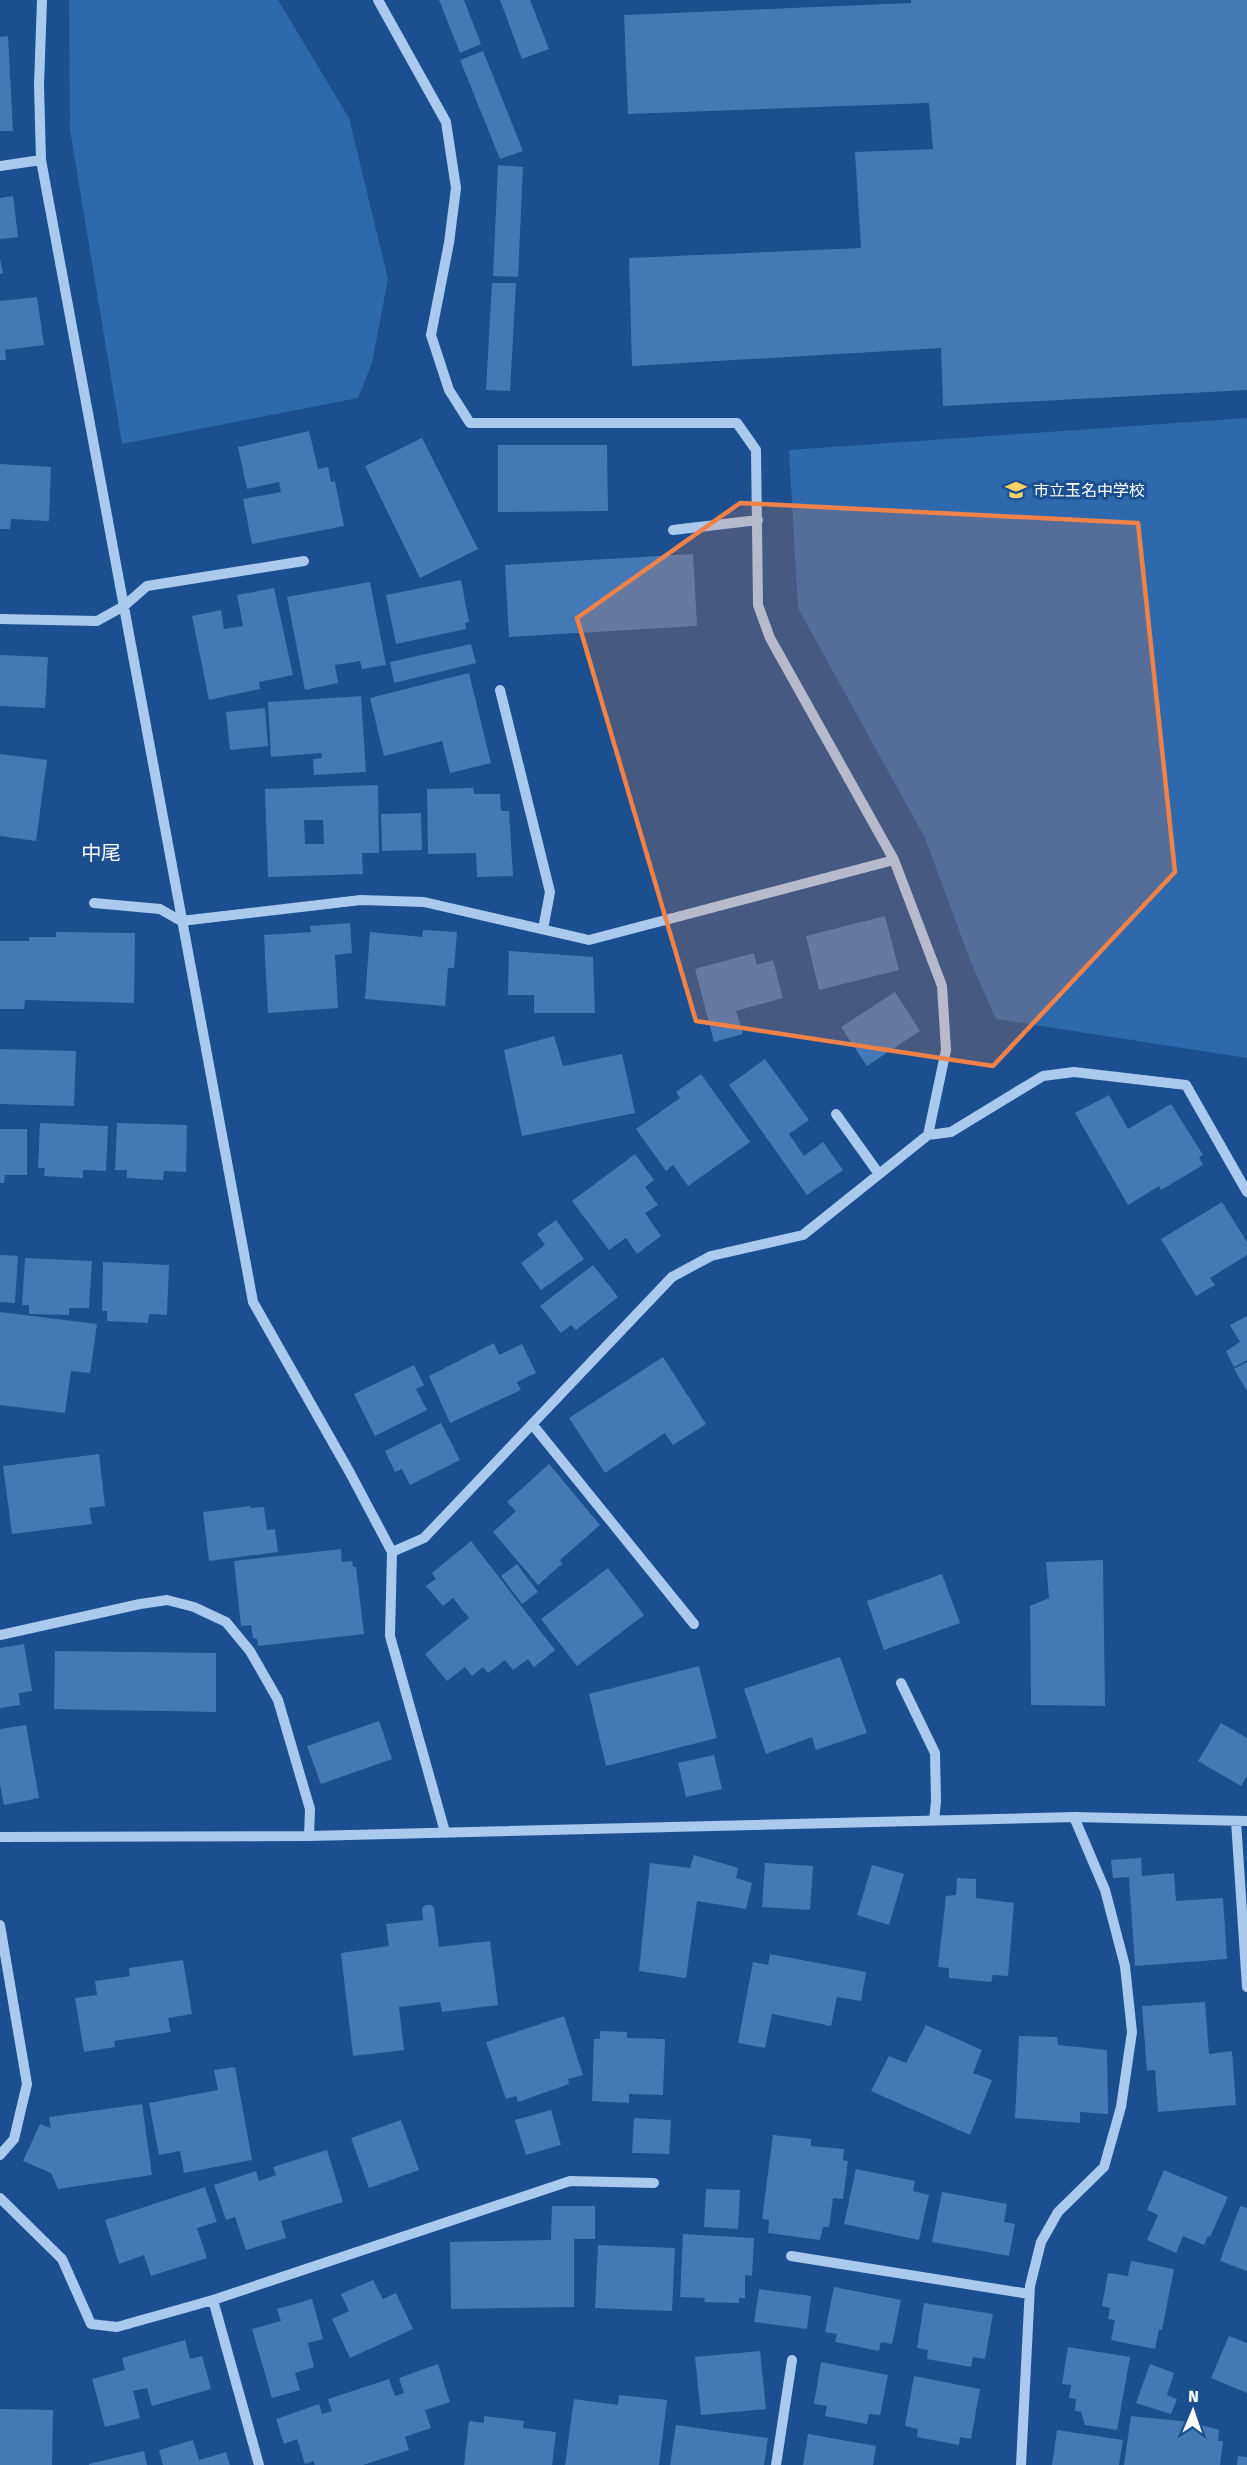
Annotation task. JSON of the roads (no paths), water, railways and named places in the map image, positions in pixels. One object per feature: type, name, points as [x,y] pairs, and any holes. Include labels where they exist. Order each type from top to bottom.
[{"type":"street","points":[[42,0],[39,85],[41,160],[253,1302],[392,1552],[390,1636],[445,1832]]},
{"type":"street","points":[[378,0],[446,122],[456,188],[449,243],[431,335],[448,390],[470,423],[737,423],[756,450],[759,605],[770,638],[894,861],[942,986],[946,1050],[928,1135]]},
{"type":"street","points":[[0,166],[41,160]]},
{"type":"street","points":[[673,530],[758,520]]},
{"type":"street","points":[[0,618],[97,621],[124,606],[147,586],[304,561]]},
{"type":"street","points":[[500,690],[550,892],[543,929]]},
{"type":"street","points":[[94,903],[160,909],[182,921],[361,900],[414,901],[589,940],[894,861]]},
{"type":"street","points":[[392,1552],[424,1538],[672,1277],[711,1256],[803,1235],[928,1135],[951,1132],[1043,1076],[1074,1072],[1186,1085],[1247,1192]]},
{"type":"street","points":[[836,1114],[879,1174]]},
{"type":"street","points":[[532,1424],[694,1624]]},
{"type":"street","points":[[0,1635],[167,1600],[194,1607],[226,1622],[250,1651],[278,1700],[310,1809],[309,1836]]},
{"type":"street","points":[[901,1683],[936,1753],[934,1821]]},
{"type":"street","points":[[0,1837],[309,1836],[1074,1817],[1242,1821],[1247,1987]]},
{"type":"street","points":[[1021,2465],[1029,2294],[1041,2242],[1059,2212],[1104,2167],[1120,2107],[1132,2032],[1125,1966],[1114,1922],[1105,1890],[1074,1817]]},
{"type":"street","points":[[0,1925],[27,2084],[14,2139],[0,2156]]},
{"type":"street","points":[[0,2198],[62,2259],[91,2324],[117,2327],[213,2300],[570,2181],[654,2183]]},
{"type":"street","points":[[791,2256],[1029,2294]]},
{"type":"street","points":[[213,2300],[259,2465]]},
{"type":"street","points":[[776,2465],[792,2360]]},
{"type":"place","name":"市立玉名中学校","points":[[1016,490]]},
{"type":"district","name":"中尾","points":[[101,853]]}]
